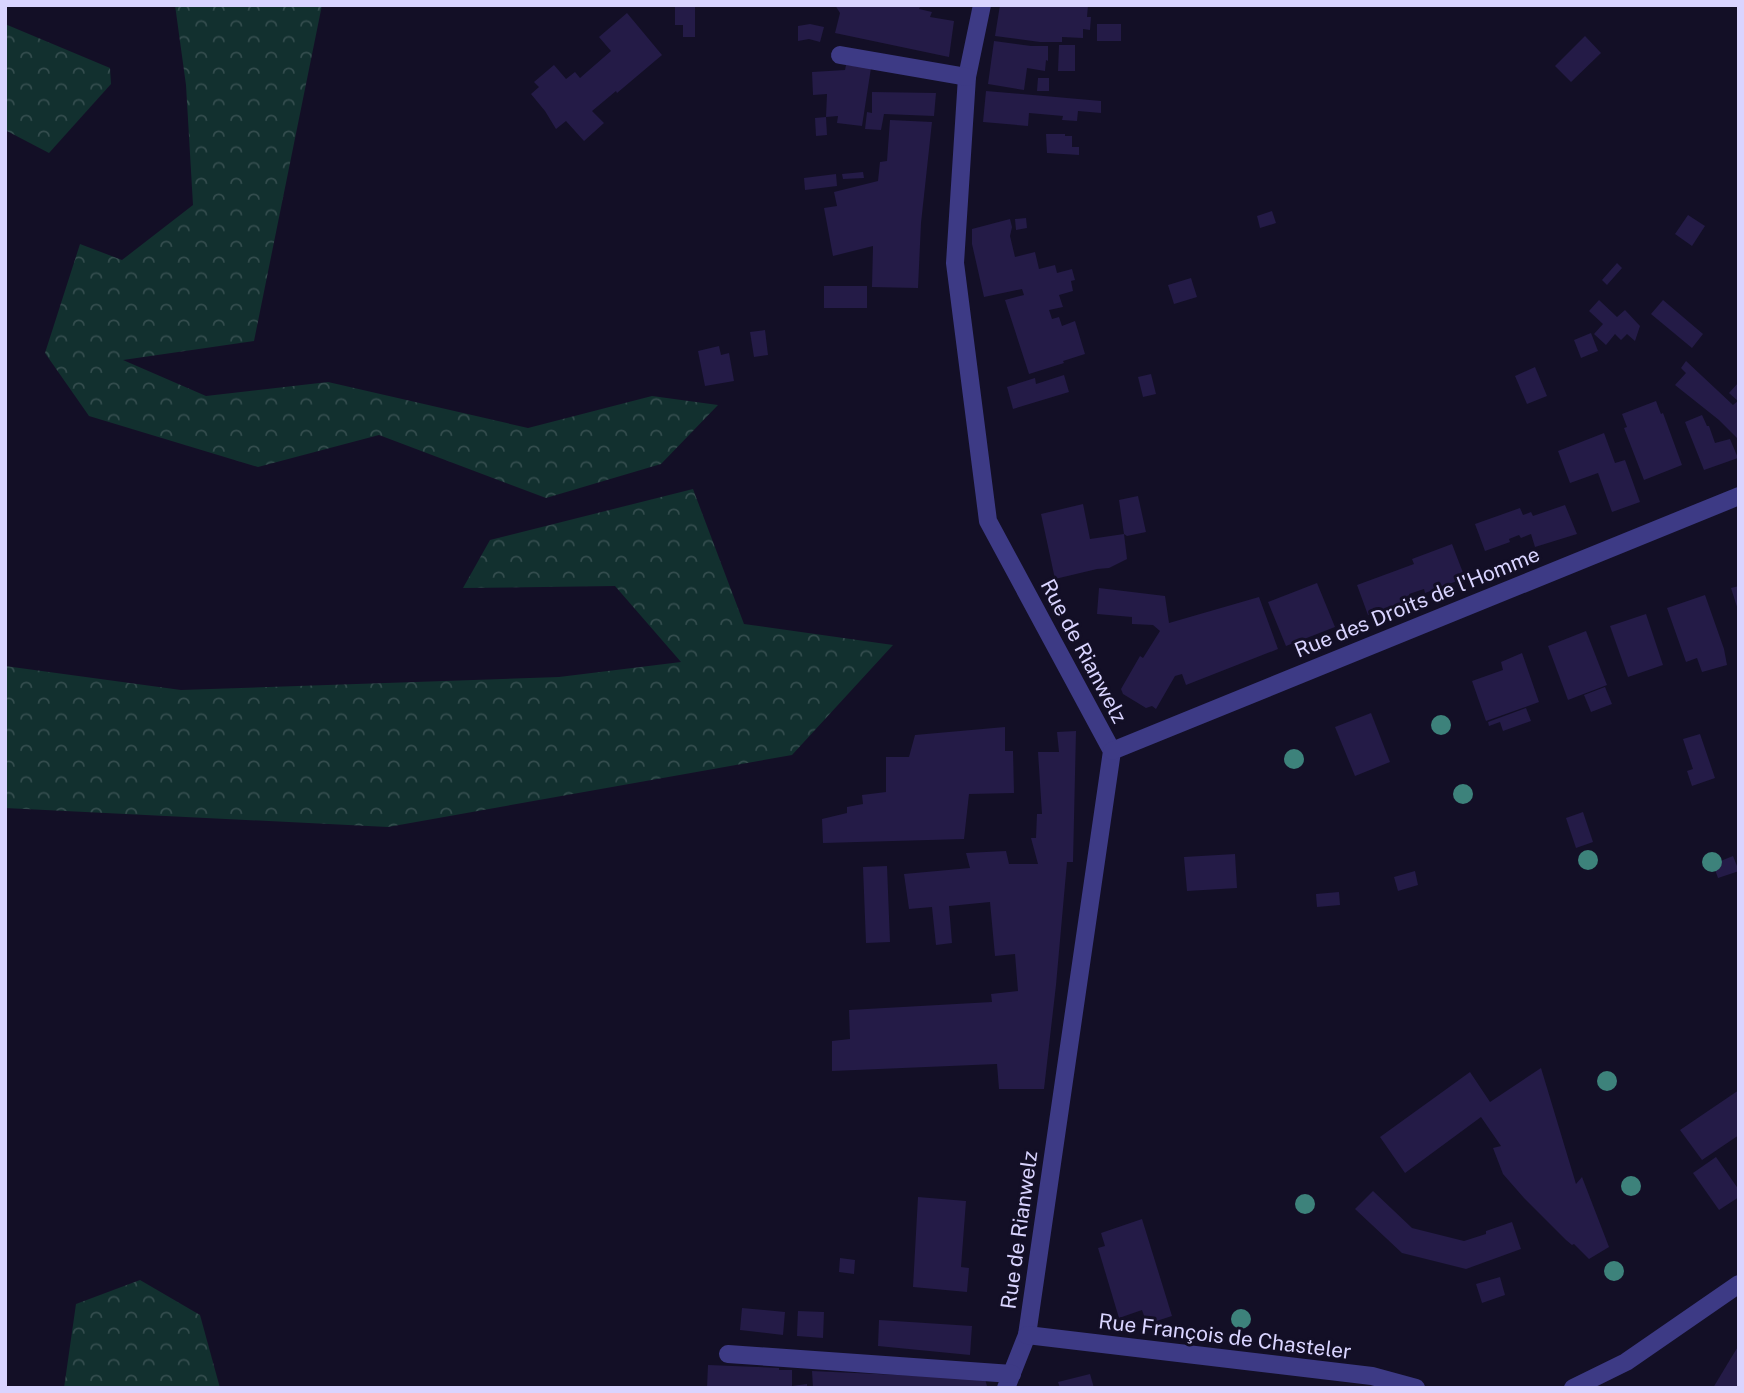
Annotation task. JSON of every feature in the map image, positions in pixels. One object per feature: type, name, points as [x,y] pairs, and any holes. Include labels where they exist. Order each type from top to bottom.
[{"type":"street","name":"Rue de Rianwelz","points":[[982,5],[967,77],[956,263],[988,521],[1112,751],[1027,1335],[1009,1381]]},
{"type":"street","points":[[840,54],[967,77]]},
{"type":"street","name":"Rue des Droits de l'Homme","points":[[1112,751],[1739,496]]},
{"type":"street","points":[[1573,1388],[1626,1362],[1739,1284]]},
{"type":"street","name":"Rue François de Chasteler","points":[[1027,1335],[1373,1376],[1416,1388]]},
{"type":"street","points":[[727,1354],[1009,1381]]},
{"type":"green space","points":[[175,5],[322,5],[254,341],[123,360],[206,396],[328,382],[528,428],[652,396],[718,405],[661,464],[546,498],[379,435],[258,467],[89,416],[45,353],[80,244],[122,260],[193,205],[186,85]]},
{"type":"green space","points":[[5,24],[110,68],[111,84],[49,153],[5,130]]},
{"type":"green space","points":[[693,489],[744,624],[893,645],[792,755],[388,827],[5,808],[5,666],[181,690],[559,677],[681,662],[615,586],[463,588],[490,540]]},
{"type":"green space","points":[[140,1280],[200,1315],[220,1388],[64,1388],[76,1304]]},
{"type":"building","points":[[675,5],[695,5],[695,37],[683,37],[683,25],[675,25]]},
{"type":"building","points":[[835,5],[921,5],[919,9],[932,12],[930,17],[954,21],[949,57],[835,33],[840,13]]},
{"type":"building","points":[[1000,5],[1088,5],[1090,30],[1083,29],[1083,38],[1062,37],[1062,42],[995,36]]},
{"type":"building","points":[[627,13],[662,55],[592,111],[604,123],[584,141],[566,121],[556,129],[531,94],[539,87],[534,82],[554,65],[566,79],[575,72],[580,78],[611,51],[599,37]]},
{"type":"building","points":[[810,24],[824,27],[820,42],[809,39],[798,41],[798,26]]},
{"type":"building","points":[[1097,24],[1121,24],[1121,41],[1097,41]]},
{"type":"building","points":[[1585,36],[1601,53],[1571,82],[1555,66]]},
{"type":"building","points":[[994,41],[1048,46],[1045,71],[1027,68],[1024,90],[988,84]]},
{"type":"building","points":[[1059,45],[1075,45],[1075,71],[1058,71]]},
{"type":"building","points":[[846,65],[871,68],[862,126],[837,123],[838,116],[826,117],[827,94],[813,95],[812,72],[845,70]]},
{"type":"building","points":[[1038,78],[1049,78],[1049,91],[1037,91]]},
{"type":"building","points":[[986,91],[1101,101],[1101,113],[1078,111],[1077,121],[1062,120],[1063,116],[1029,113],[1028,126],[983,122]]},
{"type":"building","points":[[872,92],[936,93],[934,116],[884,114],[881,130],[865,129],[867,112],[872,113]]},
{"type":"building","points":[[826,117],[827,135],[816,136],[815,118]]},
{"type":"building","points":[[890,120],[932,122],[921,223],[918,288],[872,287],[873,246],[833,256],[824,208],[837,206],[834,192],[878,181],[880,162],[887,161]]},
{"type":"building","points":[[1046,134],[1072,136],[1072,147],[1079,147],[1079,155],[1047,153]]},
{"type":"building","points":[[863,172],[864,178],[843,179],[842,174]]},
{"type":"building","points":[[836,174],[837,186],[805,190],[804,178]]},
{"type":"building","points":[[1272,211],[1276,223],[1260,228],[1257,216]]},
{"type":"building","points":[[1688,215],[1705,226],[1692,246],[1675,234]]},
{"type":"building","points":[[1026,218],[1027,228],[1016,230],[1015,219]]},
{"type":"building","points":[[1010,219],[1010,236],[1015,257],[1035,252],[1039,269],[1055,265],[1057,273],[1072,269],[1075,280],[1071,281],[1073,291],[1059,295],[1063,307],[1049,310],[1052,319],[1059,317],[1062,326],[1075,321],[1085,354],[1029,374],[1005,300],[1024,295],[1022,289],[984,297],[972,244],[972,229]]},
{"type":"building","points":[[1617,263],[1622,268],[1607,285],[1602,280]]},
{"type":"building","points":[[1191,278],[1197,297],[1174,304],[1168,285]]},
{"type":"building","points":[[824,286],[867,286],[867,308],[824,308]]},
{"type":"building","points":[[1599,300],[1617,317],[1625,310],[1640,326],[1635,341],[1627,334],[1621,340],[1615,334],[1606,345],[1594,334],[1603,324],[1589,311]]},
{"type":"building","points":[[1663,300],[1703,334],[1692,348],[1651,314]]},
{"type":"building","points":[[765,330],[768,355],[754,357],[750,332]]},
{"type":"building","points":[[1591,333],[1598,351],[1581,358],[1574,340]]},
{"type":"building","points":[[719,346],[721,355],[729,353],[734,381],[705,386],[698,351]]},
{"type":"building","points":[[1686,361],[1733,405],[1738,401],[1729,393],[1739,382],[1739,440],[1719,420],[1675,385],[1686,373],[1681,368]]},
{"type":"building","points":[[1535,367],[1547,396],[1527,404],[1515,376]]},
{"type":"building","points":[[1151,374],[1156,394],[1143,397],[1138,377]]},
{"type":"building","points":[[1064,375],[1069,392],[1013,409],[1007,387],[1035,378],[1036,384]]},
{"type":"building","points":[[1656,401],[1682,465],[1644,480],[1624,428],[1627,427],[1622,414]]},
{"type":"building","points":[[1702,415],[1715,443],[1730,439],[1738,458],[1704,470],[1685,422]]},
{"type":"building","points":[[1604,433],[1615,463],[1625,460],[1640,502],[1612,512],[1598,473],[1570,483],[1558,451]]},
{"type":"building","points":[[1138,496],[1146,532],[1127,536],[1124,534],[1119,500]]},
{"type":"building","points":[[1083,504],[1090,539],[1124,534],[1127,559],[1109,568],[1055,579],[1041,514]]},
{"type":"building","points":[[1565,505],[1577,534],[1535,547],[1531,534],[1521,538],[1519,535],[1509,539],[1510,542],[1485,551],[1475,524],[1520,508],[1523,515],[1531,512],[1533,516]]},
{"type":"building","points":[[1452,544],[1465,578],[1425,593],[1424,589],[1409,594],[1411,599],[1368,615],[1357,585],[1414,564],[1412,559]]},
{"type":"building","points":[[1317,583],[1335,627],[1286,646],[1268,602]]},
{"type":"building","points":[[1739,586],[1739,610],[1738,610],[1731,588]]},
{"type":"building","points":[[1099,588],[1165,596],[1169,623],[1259,597],[1278,649],[1186,685],[1182,674],[1175,676],[1156,709],[1152,706],[1146,708],[1123,694],[1121,689],[1140,656],[1143,658],[1160,631],[1153,625],[1132,624],[1132,617],[1097,614]]},
{"type":"building","points":[[1705,595],[1727,665],[1702,672],[1697,658],[1686,662],[1667,608]]},
{"type":"building","points":[[1646,614],[1663,665],[1628,677],[1610,626]]},
{"type":"building","points":[[1586,631],[1607,685],[1568,700],[1548,646]]},
{"type":"building","points":[[1522,653],[1539,702],[1486,721],[1472,681],[1503,670],[1501,662]]},
{"type":"building","points":[[1605,687],[1612,704],[1591,712],[1584,695]]},
{"type":"building","points":[[1526,708],[1531,721],[1503,731],[1500,722],[1489,726],[1488,722]]},
{"type":"building","points":[[1371,713],[1390,762],[1355,776],[1335,727]]},
{"type":"building","points":[[1005,727],[1005,751],[1013,751],[1014,793],[969,794],[964,839],[823,843],[822,819],[847,813],[847,807],[863,804],[862,795],[886,792],[886,757],[909,757],[915,735]]},
{"type":"building","points":[[1076,731],[1073,862],[1067,862],[1044,1089],[999,1089],[997,1064],[832,1071],[832,1041],[850,1039],[849,1010],[992,1002],[991,994],[1018,991],[1015,954],[995,956],[990,902],[949,906],[952,943],[936,945],[932,907],[909,909],[904,874],[970,868],[966,853],[1006,851],[1009,864],[1038,864],[1031,838],[1036,838],[1037,814],[1042,814],[1038,752],[1059,752],[1057,732]]},
{"type":"building","points":[[1700,734],[1715,778],[1692,786],[1687,771],[1693,769],[1683,739]]},
{"type":"building","points":[[1583,812],[1593,842],[1576,848],[1566,818]]},
{"type":"building","points":[[1235,854],[1237,888],[1187,891],[1184,857]]},
{"type":"building","points":[[1733,856],[1739,871],[1718,878],[1713,864]]},
{"type":"building","points":[[887,866],[890,942],[866,943],[863,867]]},
{"type":"building","points":[[1415,871],[1418,885],[1398,891],[1394,877]]},
{"type":"building","points":[[1339,892],[1340,905],[1317,907],[1316,894]]},
{"type":"building","points":[[1541,1068],[1576,1184],[1582,1177],[1609,1247],[1589,1259],[1566,1240],[1503,1174],[1493,1148],[1501,1146],[1481,1117],[1405,1173],[1380,1137],[1470,1072],[1490,1102]]},
{"type":"building","points":[[1739,1090],[1739,1135],[1702,1160],[1680,1130]]},
{"type":"building","points":[[1716,1157],[1739,1190],[1739,1197],[1719,1210],[1693,1173]]},
{"type":"building","points":[[1373,1191],[1412,1228],[1464,1241],[1512,1222],[1521,1249],[1466,1269],[1402,1253],[1355,1209]]},
{"type":"building","points":[[918,1197],[966,1201],[961,1267],[969,1268],[967,1292],[913,1287]]},
{"type":"building","points":[[1142,1219],[1172,1316],[1147,1324],[1142,1310],[1119,1318],[1098,1248],[1105,1246],[1101,1233]]},
{"type":"building","points":[[840,1258],[855,1260],[854,1274],[839,1272]]},
{"type":"building","points":[[1500,1277],[1505,1295],[1482,1303],[1476,1284]]},
{"type":"building","points":[[742,1308],[785,1312],[783,1335],[740,1330]]},
{"type":"building","points":[[798,1311],[824,1312],[823,1338],[797,1336]]},
{"type":"building","points":[[879,1320],[972,1326],[970,1355],[878,1346]]},
{"type":"building","points":[[1739,1345],[1739,1388],[1713,1388],[1731,1358]]},
{"type":"building","points":[[708,1365],[792,1370],[792,1386],[807,1384],[807,1388],[707,1388]]},
{"type":"building","points":[[812,1371],[985,1379],[987,1386],[813,1388]]},
{"type":"building","points":[[1090,1374],[1094,1388],[1060,1388],[1058,1382]]}]
